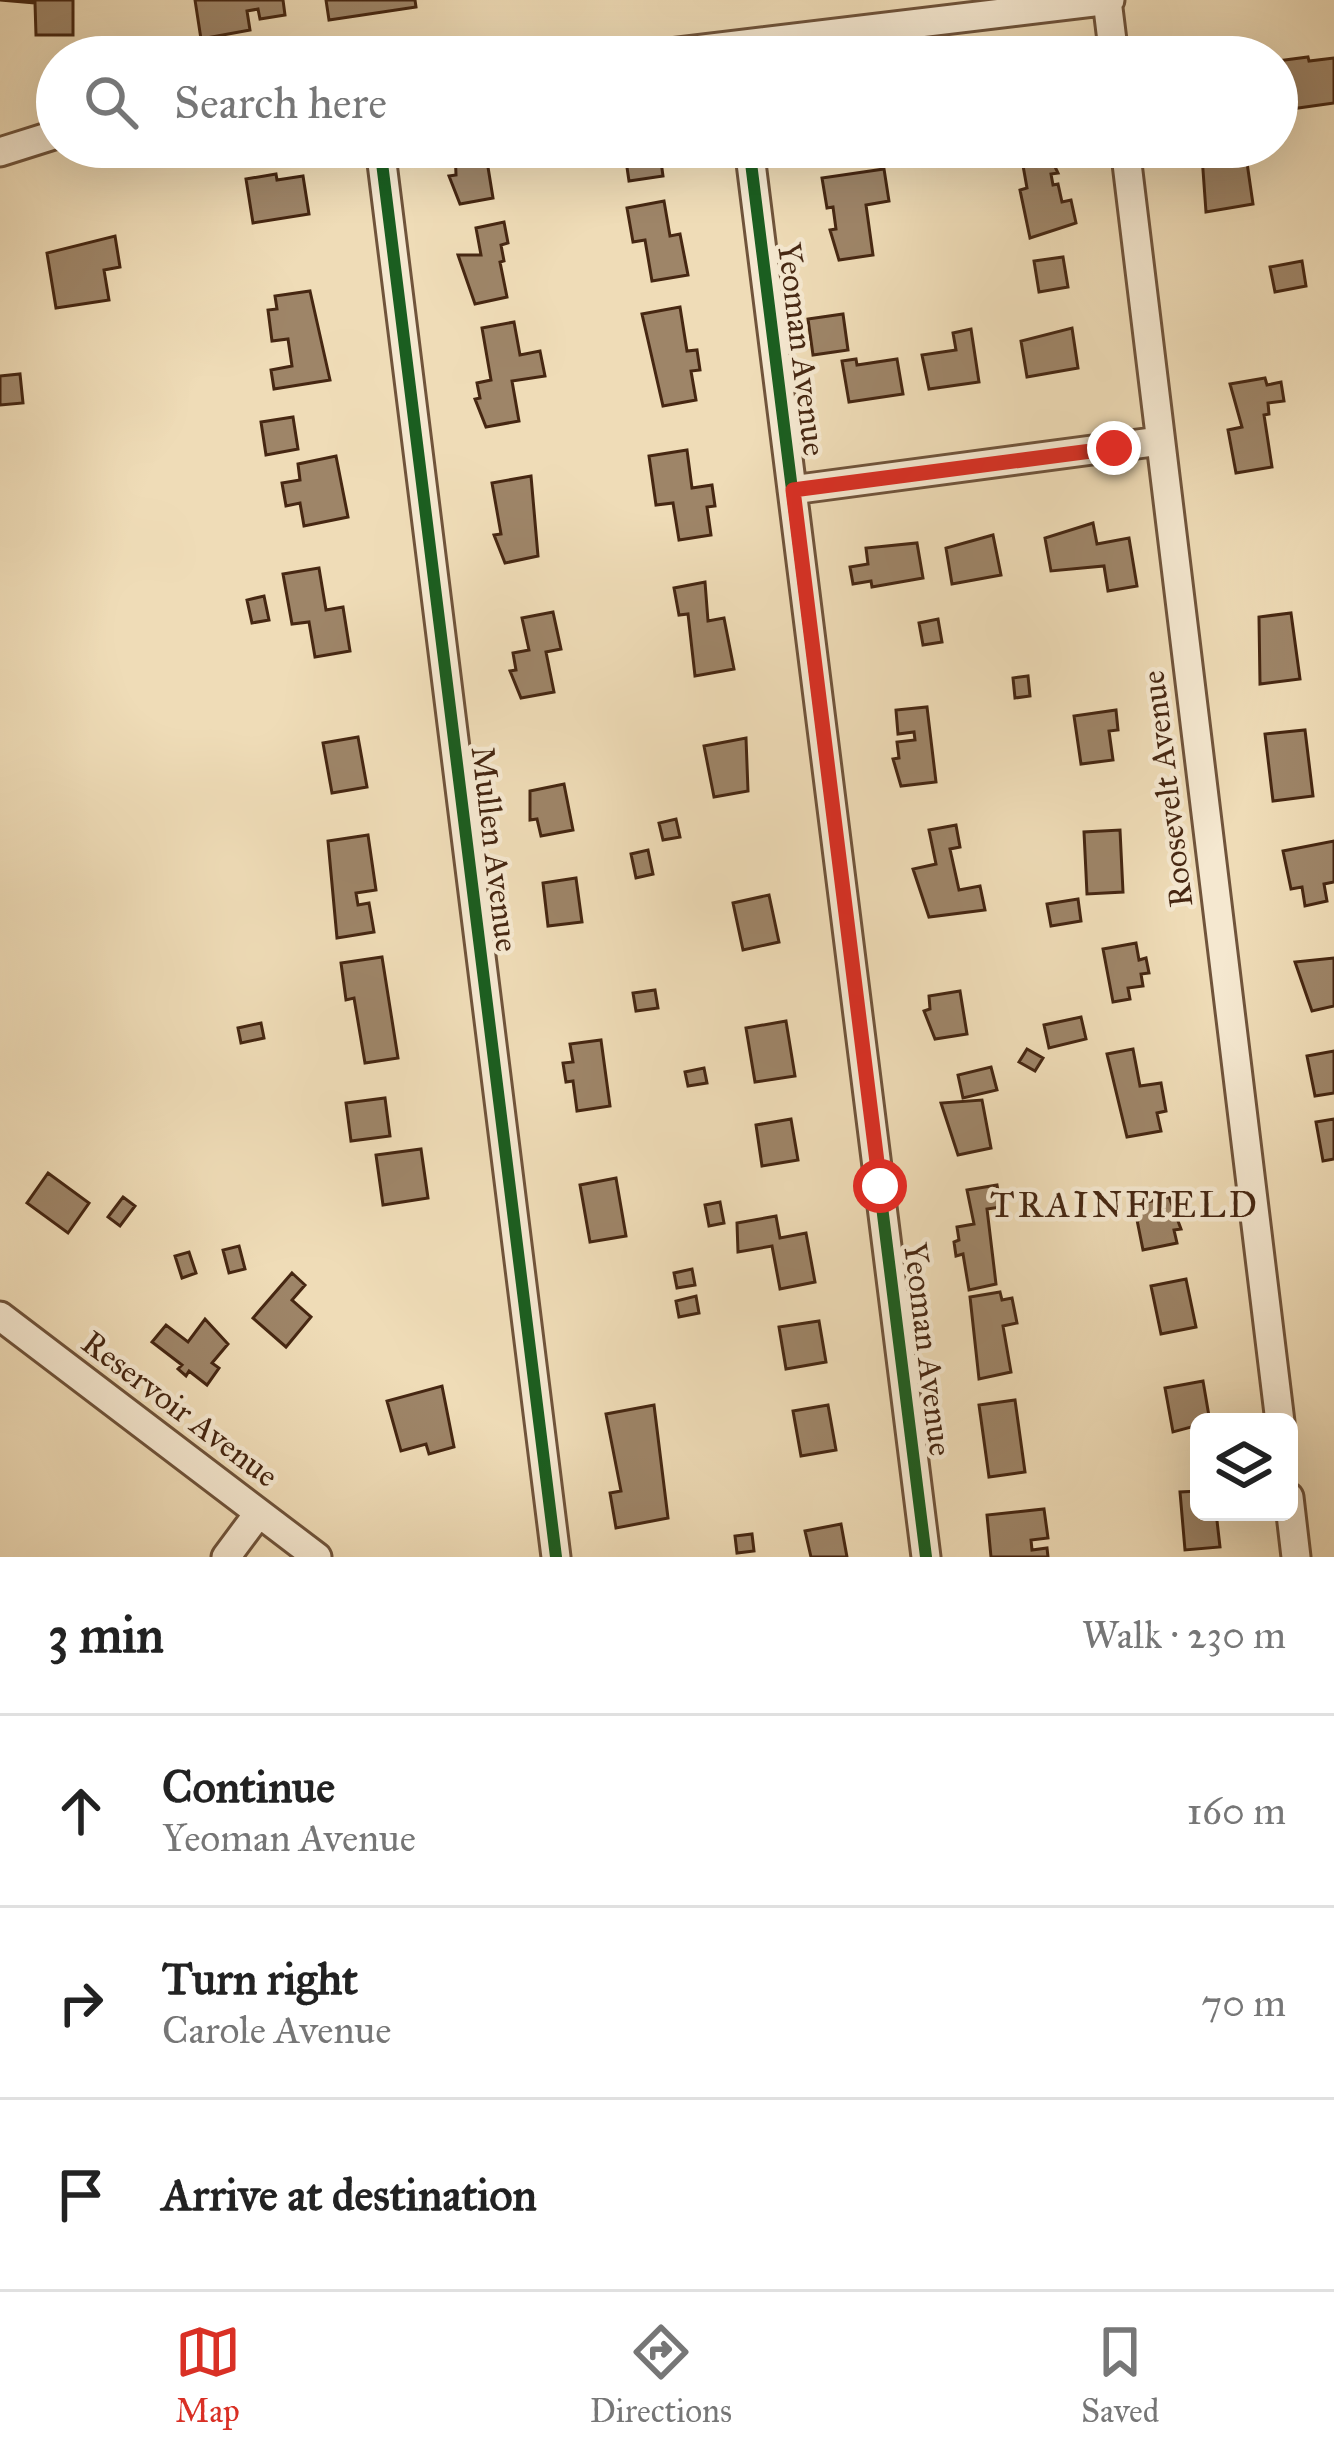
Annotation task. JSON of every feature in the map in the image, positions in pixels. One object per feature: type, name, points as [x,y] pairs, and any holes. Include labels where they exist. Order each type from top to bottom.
[{"type":"street","points":[[846,36],[1108,0],[1112,36]]},
{"type":"street","points":[[0,152],[36,141]]},
{"type":"street","name":"Mullen Avenue","points":[[383,168],[556,1557]]},
{"type":"street","name":"Yeoman Avenue","points":[[752,168],[926,1557]]},
{"type":"street","name":"Roosevelt Avenue","points":[[1128,168],[1279,1413]]},
{"type":"street","points":[[793,490],[1160,441]]},
{"type":"street","name":"Reservoir Avenue","points":[[0,1316],[317,1557]]},
{"type":"street","points":[[226,1557],[258,1514]]},
{"type":"street","points":[[1292,1521],[1296,1557]]},
{"type":"building","points":[[0,0],[73,0],[73,35],[36,35],[35,3]]},
{"type":"building","points":[[195,0],[283,0],[285,15],[260,19],[258,9],[247,11],[250,30],[201,36]]},
{"type":"building","points":[[326,0],[415,0],[416,7],[329,20]]},
{"type":"building","points":[[1298,58],[1334,58],[1334,103],[1298,108]]},
{"type":"building","points":[[456,168],[488,168],[493,198],[460,204],[449,176],[456,175]]},
{"type":"building","points":[[627,168],[662,168],[663,176],[629,181]]},
{"type":"building","points":[[1023,168],[1056,168],[1058,173],[1051,174],[1053,185],[1058,184],[1062,202],[1071,200],[1076,223],[1030,238],[1020,190],[1027,188]]},
{"type":"building","points":[[1203,168],[1248,168],[1253,204],[1206,212]]},
{"type":"building","points":[[884,169],[889,201],[866,205],[873,255],[839,260],[830,230],[836,229],[833,207],[827,208],[822,178]]},
{"type":"building","points":[[276,174],[277,180],[303,176],[309,214],[253,223],[246,179]]},
{"type":"building","points":[[664,201],[670,236],[680,234],[688,275],[652,281],[645,240],[633,242],[627,208]]},
{"type":"building","points":[[504,222],[508,243],[501,245],[504,261],[500,262],[507,297],[475,304],[458,255],[481,255],[476,228]]},
{"type":"building","points":[[115,236],[120,267],[104,270],[109,300],[56,308],[47,253]]},
{"type":"building","points":[[1063,257],[1068,287],[1039,292],[1034,261]]},
{"type":"building","points":[[1302,261],[1306,286],[1275,292],[1270,267]]},
{"type":"building","points":[[310,291],[330,380],[274,389],[271,370],[292,366],[288,339],[272,341],[268,310],[277,309],[275,296]]},
{"type":"building","points":[[680,307],[687,351],[697,350],[700,370],[691,371],[696,400],[663,406],[642,314]]},
{"type":"building","points":[[843,314],[848,350],[813,355],[808,319]]},
{"type":"building","points":[[514,322],[520,355],[540,351],[545,376],[512,381],[519,421],[486,427],[475,399],[480,398],[477,383],[491,380],[482,328]]},
{"type":"building","points":[[1072,328],[1078,368],[1027,377],[1021,341]]},
{"type":"building","points":[[971,329],[979,382],[929,389],[922,355],[956,350],[953,333]]},
{"type":"building","points":[[856,359],[857,365],[897,359],[903,394],[849,402],[842,361]]},
{"type":"building","points":[[20,374],[23,403],[0,405],[0,376]]},
{"type":"building","points":[[1265,378],[1267,385],[1281,382],[1284,401],[1268,403],[1269,414],[1264,415],[1272,467],[1236,473],[1228,430],[1242,427],[1230,384]]},
{"type":"building","points":[[293,417],[298,449],[266,455],[261,422]]},
{"type":"building","points":[[687,450],[692,488],[712,485],[715,506],[707,507],[711,535],[679,540],[673,503],[656,505],[649,456]]},
{"type":"building","points":[[336,456],[348,517],[304,526],[300,503],[286,506],[282,483],[300,480],[298,464]]},
{"type":"building","points":[[531,476],[538,556],[505,563],[494,535],[501,534],[492,483]]},
{"type":"building","points":[[1093,523],[1097,544],[1129,538],[1137,586],[1108,591],[1104,566],[1051,571],[1045,538]]},
{"type":"building","points":[[993,535],[1001,575],[952,584],[946,548]]},
{"type":"building","points":[[917,543],[923,578],[872,587],[871,581],[853,584],[850,567],[868,564],[866,548]]},
{"type":"building","points":[[319,568],[326,610],[343,607],[350,651],[315,657],[309,622],[292,624],[283,574]]},
{"type":"building","points":[[705,582],[708,621],[724,618],[734,669],[695,676],[688,614],[679,615],[674,588]]},
{"type":"building","points":[[264,596],[269,620],[252,623],[247,600]]},
{"type":"building","points":[[553,612],[561,649],[546,652],[554,692],[521,698],[510,671],[516,670],[513,653],[529,650],[522,618]]},
{"type":"building","points":[[1291,613],[1300,679],[1260,684],[1259,617]]},
{"type":"building","points":[[938,619],[942,642],[923,645],[919,623]]},
{"type":"building","points":[[1028,676],[1030,696],[1015,698],[1013,678]]},
{"type":"building","points":[[927,707],[936,782],[901,786],[893,759],[899,758],[897,742],[915,740],[914,732],[898,734],[896,710]]},
{"type":"building","points":[[1116,710],[1118,730],[1109,731],[1113,760],[1081,764],[1074,716]]},
{"type":"building","points":[[1305,730],[1313,796],[1273,801],[1265,734]]},
{"type":"building","points":[[358,737],[367,787],[332,793],[323,743]]},
{"type":"building","points":[[746,738],[748,791],[714,797],[704,746]]},
{"type":"building","points":[[564,784],[573,830],[541,836],[537,819],[530,820],[530,791]]},
{"type":"building","points":[[676,819],[680,837],[663,840],[659,823]]},
{"type":"building","points":[[956,825],[960,847],[950,849],[959,890],[980,886],[985,910],[929,917],[913,869],[936,864],[929,830]]},
{"type":"building","points":[[1120,830],[1123,892],[1087,894],[1084,832]]},
{"type":"building","points":[[368,835],[376,890],[356,893],[358,905],[369,903],[374,932],[337,938],[328,841]]},
{"type":"building","points":[[1334,841],[1334,882],[1324,884],[1327,901],[1305,906],[1302,887],[1291,889],[1283,851]]},
{"type":"building","points":[[648,850],[653,874],[636,878],[631,854]]},
{"type":"building","points":[[576,878],[582,922],[548,926],[543,883]]},
{"type":"building","points":[[769,895],[779,942],[743,950],[733,903]]},
{"type":"building","points":[[1078,899],[1081,921],[1051,926],[1047,904]]},
{"type":"building","points":[[1136,943],[1139,960],[1146,958],[1149,973],[1141,974],[1143,986],[1128,988],[1130,999],[1113,1002],[1103,949]]},
{"type":"building","points":[[382,957],[398,1058],[365,1063],[354,998],[346,1000],[341,963]]},
{"type":"building","points":[[1334,958],[1334,1006],[1312,1011],[1295,962]]},
{"type":"building","points":[[655,990],[658,1008],[636,1011],[633,993]]},
{"type":"building","points":[[960,991],[967,1034],[935,1039],[924,1011],[930,1009],[929,996]]},
{"type":"building","points":[[1081,1017],[1086,1039],[1049,1048],[1044,1025]]},
{"type":"building","points":[[786,1021],[795,1076],[755,1082],[746,1028]]},
{"type":"building","points":[[261,1023],[264,1038],[241,1043],[238,1028]]},
{"type":"building","points":[[601,1040],[610,1106],[577,1111],[573,1081],[566,1082],[563,1063],[573,1062],[570,1044]]},
{"type":"building","points":[[1027,1049],[1043,1058],[1035,1071],[1019,1062]]},
{"type":"building","points":[[1133,1049],[1140,1086],[1161,1083],[1166,1111],[1157,1113],[1161,1131],[1127,1137],[1107,1054]]},
{"type":"building","points":[[1334,1051],[1334,1093],[1315,1096],[1307,1056]]},
{"type":"building","points":[[991,1067],[997,1090],[963,1098],[958,1075]]},
{"type":"building","points":[[704,1068],[707,1083],[688,1086],[685,1072]]},
{"type":"building","points":[[385,1098],[390,1136],[351,1141],[346,1103]]},
{"type":"building","points":[[982,1100],[991,1148],[958,1155],[941,1103]]},
{"type":"building","points":[[791,1119],[798,1160],[762,1166],[756,1125]]},
{"type":"building","points":[[1334,1119],[1334,1159],[1323,1161],[1316,1122]]},
{"type":"building","points":[[421,1149],[428,1198],[383,1205],[376,1155]]},
{"type":"building","points":[[48,1173],[89,1203],[68,1233],[27,1203]]},
{"type":"building","points":[[616,1178],[626,1236],[590,1242],[580,1185]]},
{"type":"building","points":[[997,1185],[1001,1207],[987,1209],[996,1284],[969,1290],[963,1254],[956,1256],[957,1227],[974,1224],[967,1190]]},
{"type":"building","points":[[123,1197],[135,1206],[120,1226],[108,1217]]},
{"type":"building","points":[[1169,1197],[1181,1229],[1174,1230],[1177,1243],[1143,1250],[1134,1205]]},
{"type":"building","points":[[720,1202],[724,1223],[709,1226],[705,1205]]},
{"type":"building","points":[[776,1216],[780,1238],[806,1233],[815,1282],[780,1289],[772,1246],[738,1252],[737,1223]]},
{"type":"building","points":[[239,1246],[245,1269],[229,1273],[223,1250]]},
{"type":"building","points":[[189,1252],[196,1273],[182,1278],[175,1256]]},
{"type":"building","points":[[692,1269],[695,1285],[677,1288],[674,1273]]},
{"type":"building","points":[[292,1273],[305,1285],[292,1300],[311,1317],[286,1347],[253,1318]]},
{"type":"building","points":[[1186,1279],[1196,1327],[1161,1334],[1151,1286]]},
{"type":"building","points":[[1000,1292],[1002,1300],[1012,1298],[1017,1323],[1003,1326],[1011,1372],[979,1379],[970,1297]]},
{"type":"building","points":[[696,1296],[699,1313],[679,1317],[676,1301]]},
{"type":"building","points":[[205,1319],[228,1344],[212,1363],[219,1368],[207,1385],[189,1371],[186,1376],[178,1369],[182,1365],[152,1342],[166,1325],[188,1342]]},
{"type":"building","points":[[819,1321],[826,1362],[786,1369],[779,1327]]},
{"type":"building","points":[[1203,1381],[1208,1413],[1190,1413],[1190,1427],[1173,1432],[1165,1388]]},
{"type":"building","points":[[442,1386],[454,1447],[429,1454],[426,1444],[401,1451],[387,1401]]},
{"type":"building","points":[[1015,1400],[1025,1472],[989,1477],[979,1405]]},
{"type":"building","points":[[654,1405],[668,1518],[616,1528],[610,1493],[621,1491],[606,1414]]},
{"type":"building","points":[[828,1405],[836,1450],[801,1456],[793,1411]]},
{"type":"building","points":[[1190,1491],[1190,1521],[1217,1521],[1220,1547],[1185,1550],[1180,1492]]},
{"type":"building","points":[[1044,1509],[1048,1538],[1031,1540],[1032,1550],[1047,1548],[1048,1557],[991,1557],[987,1515]]},
{"type":"building","points":[[841,1524],[847,1557],[811,1557],[805,1531]]},
{"type":"building","points":[[752,1534],[754,1551],[737,1553],[735,1536]]},
{"type":"cycle path","points":[[383,168],[556,1557]]},
{"type":"cycle path","points":[[752,168],[926,1557]]},
{"type":"district","name":"TRAINFIELD","points":[[1125,1205]]},
{"type":"route","points":[[880,1186],[793,490],[1114,448]]}]
